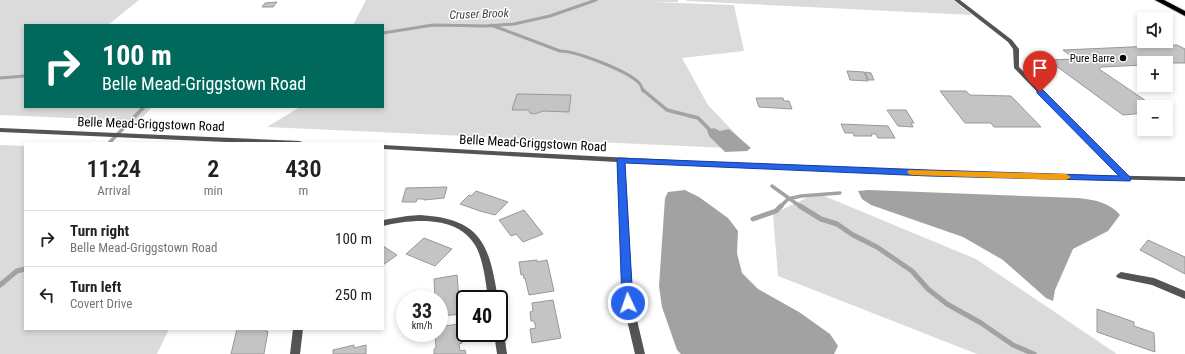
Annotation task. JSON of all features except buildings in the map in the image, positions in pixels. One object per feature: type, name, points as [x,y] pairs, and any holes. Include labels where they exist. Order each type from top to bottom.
[{"type":"highway","points":[[1159,0],[1185,14]]},
{"type":"street","points":[[957,0],[1010,41],[1016,49],[1016,67],[1127,179]]},
{"type":"street","name":"Belle Mead-Griggstown Road","points":[[0,130],[276,142]]},
{"type":"street","name":"Belle Mead-Griggstown Road","points":[[384,147],[621,160],[929,173],[1127,179],[1185,179]]},
{"type":"street","points":[[621,160],[628,303],[640,354]]},
{"type":"street","points":[[384,223],[409,218],[429,219],[448,222],[471,234],[479,244],[491,290]]},
{"type":"street","points":[[1121,276],[1154,282],[1185,295]]},
{"type":"street","points":[[295,354],[298,330]]},
{"type":"street","points":[[500,342],[502,354]]},
{"type":"shaded area","points":[[0,0],[139,0],[109,24],[24,24],[24,108],[151,108],[139,121],[0,115]]},
{"type":"shaded area","points":[[366,0],[678,0],[678,2],[652,2],[734,5],[744,51],[682,58],[708,105],[750,149],[267,127],[298,108],[384,108],[384,24],[354,24]]},
{"type":"shaded area","points":[[953,0],[972,15],[686,1]]},
{"type":"shaded area","points":[[714,128],[720,131],[729,129],[751,148],[747,151],[725,152],[709,136],[707,130]]},
{"type":"shaded area","points":[[0,145],[24,146],[24,330],[169,330],[157,354],[0,354]]},
{"type":"shaded area","points":[[685,190],[699,197],[728,218],[738,231],[737,253],[742,273],[758,289],[799,312],[830,334],[838,346],[834,354],[681,354],[677,350],[662,307],[659,286],[665,198],[668,192]]},
{"type":"shaded area","points":[[869,190],[1078,198],[1106,204],[1120,215],[1108,231],[1073,249],[1055,290],[1053,301],[1046,298],[1003,260],[963,237],[871,205],[862,199],[858,191]]},
{"type":"shaded area","points":[[817,193],[976,259],[1117,354],[977,354],[778,276],[773,214]]},
{"type":"waterway","name":"Cruser Brook","points":[[492,26],[514,24],[550,16],[596,0]]},
{"type":"waterway","name":"Cruser Brook","points":[[384,33],[433,25],[492,26]]},
{"type":"waterway","points":[[492,26],[560,51],[578,54],[601,62],[633,78],[641,85],[643,91]]},
{"type":"waterway","points":[[0,78],[24,76]]},
{"type":"waterway","points":[[643,90],[667,110],[698,118],[713,133]]},
{"type":"waterway","points":[[110,142],[143,108]]},
{"type":"waterway","points":[[772,186],[789,199]]},
{"type":"waterway","points":[[789,199],[801,196],[840,193]]},
{"type":"waterway","points":[[753,219],[776,211],[789,199]]},
{"type":"waterway","points":[[789,199],[801,207]]},
{"type":"waterway","points":[[800,206],[821,219],[837,224],[853,235],[877,247],[912,271],[928,289],[947,304],[981,323],[1013,345],[1034,354]]},
{"type":"waterway","points":[[0,285],[17,271],[24,269]]},
{"type":"slow traffic","points":[[912,172],[1066,177]]},
{"type":"place","name":"Pure Barre","points":[[1123,58]]},
{"type":"route","points":[[628,303],[621,160],[929,173],[1127,179],[1040,92]]}]
